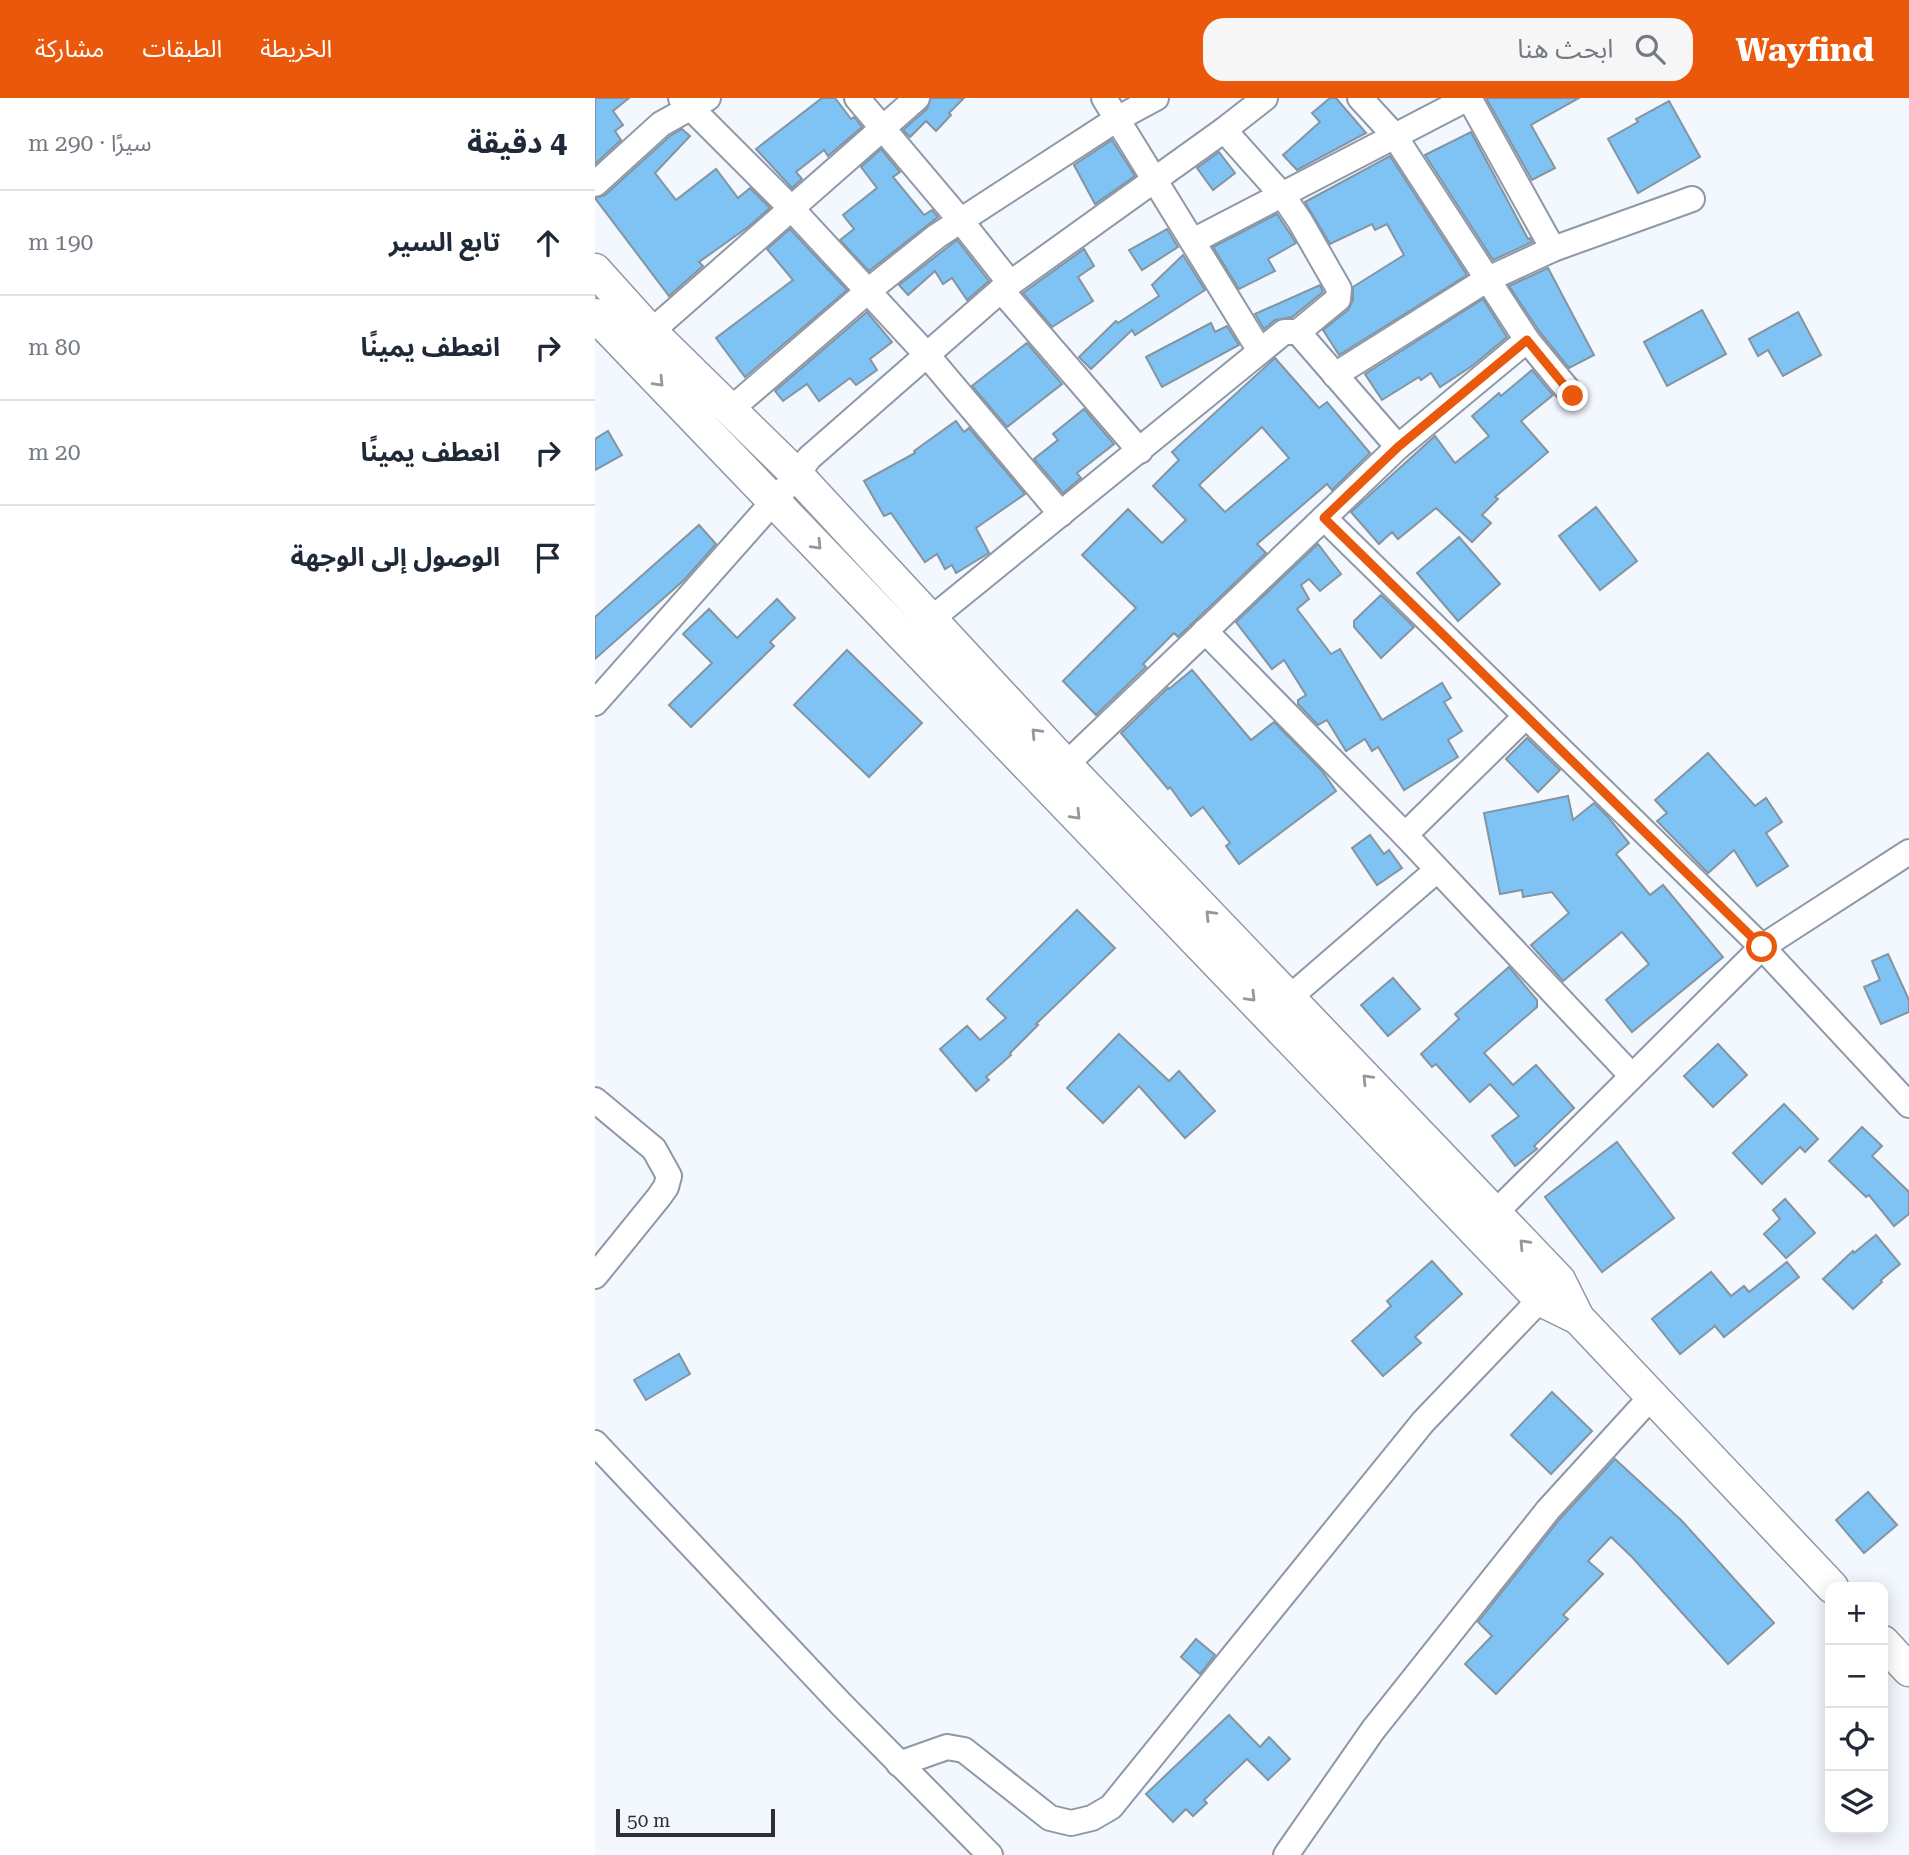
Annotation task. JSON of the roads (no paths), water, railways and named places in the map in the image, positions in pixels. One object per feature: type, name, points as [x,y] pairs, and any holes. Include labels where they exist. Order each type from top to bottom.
[{"type":"main road","points":[[595,270],[640,341],[774,500],[1289,998],[1495,1213],[1550,1290]]},
{"type":"main road","points":[[598,323],[640,341],[730,410],[797,475],[930,620],[1056,774],[1652,1395],[1827,1582]]},
{"type":"main road","points":[[1886,1645],[1909,1670]]},
{"type":"street","points":[[857,98],[961,221],[1006,287],[1140,450]]},
{"type":"street","points":[[640,341],[917,98]]},
{"type":"street","points":[[730,410],[868,291],[937,236],[961,221],[1111,108],[1156,98]]},
{"type":"street","points":[[595,703],[797,475],[809,458],[1006,287],[1265,98]]},
{"type":"street","points":[[1360,98],[1394,135],[1527,340],[1573,396]]},
{"type":"street","points":[[1193,241],[1283,197],[1394,135],[1469,98],[1553,248]]},
{"type":"street","points":[[595,184],[661,124],[694,102],[927,355],[1062,514]]},
{"type":"street","points":[[1111,108],[1260,351]]},
{"type":"street","points":[[930,620],[1284,332],[1298,332],[1338,299],[1339,289],[1300,221],[1283,197],[1224,130]]},
{"type":"street","points":[[1335,375],[1486,280],[1553,248],[1692,199]]},
{"type":"street","points":[[1298,332],[1398,447]]},
{"type":"street","points":[[1056,774],[1398,447],[1527,340]]},
{"type":"street","points":[[1324,518],[1762,947],[1909,1105]]},
{"type":"street","points":[[1205,631],[1405,835],[1632,1076]]},
{"type":"street","points":[[1405,835],[1526,716]]},
{"type":"street","points":[[1495,1213],[1762,947],[1909,852]]},
{"type":"street","points":[[1289,998],[1437,870]]},
{"type":"street","points":[[595,1100],[654,1149],[669,1176],[666,1188],[595,1276]]},
{"type":"street","points":[[899,1764],[947,1747],[964,1750],[1050,1818],[1071,1824],[1092,1818],[1111,1807],[1423,1422],[1550,1290]]},
{"type":"street","points":[[1286,1855],[1373,1730],[1539,1520],[1652,1395]]},
{"type":"street","points":[[595,1443],[841,1704],[990,1855]]}]
